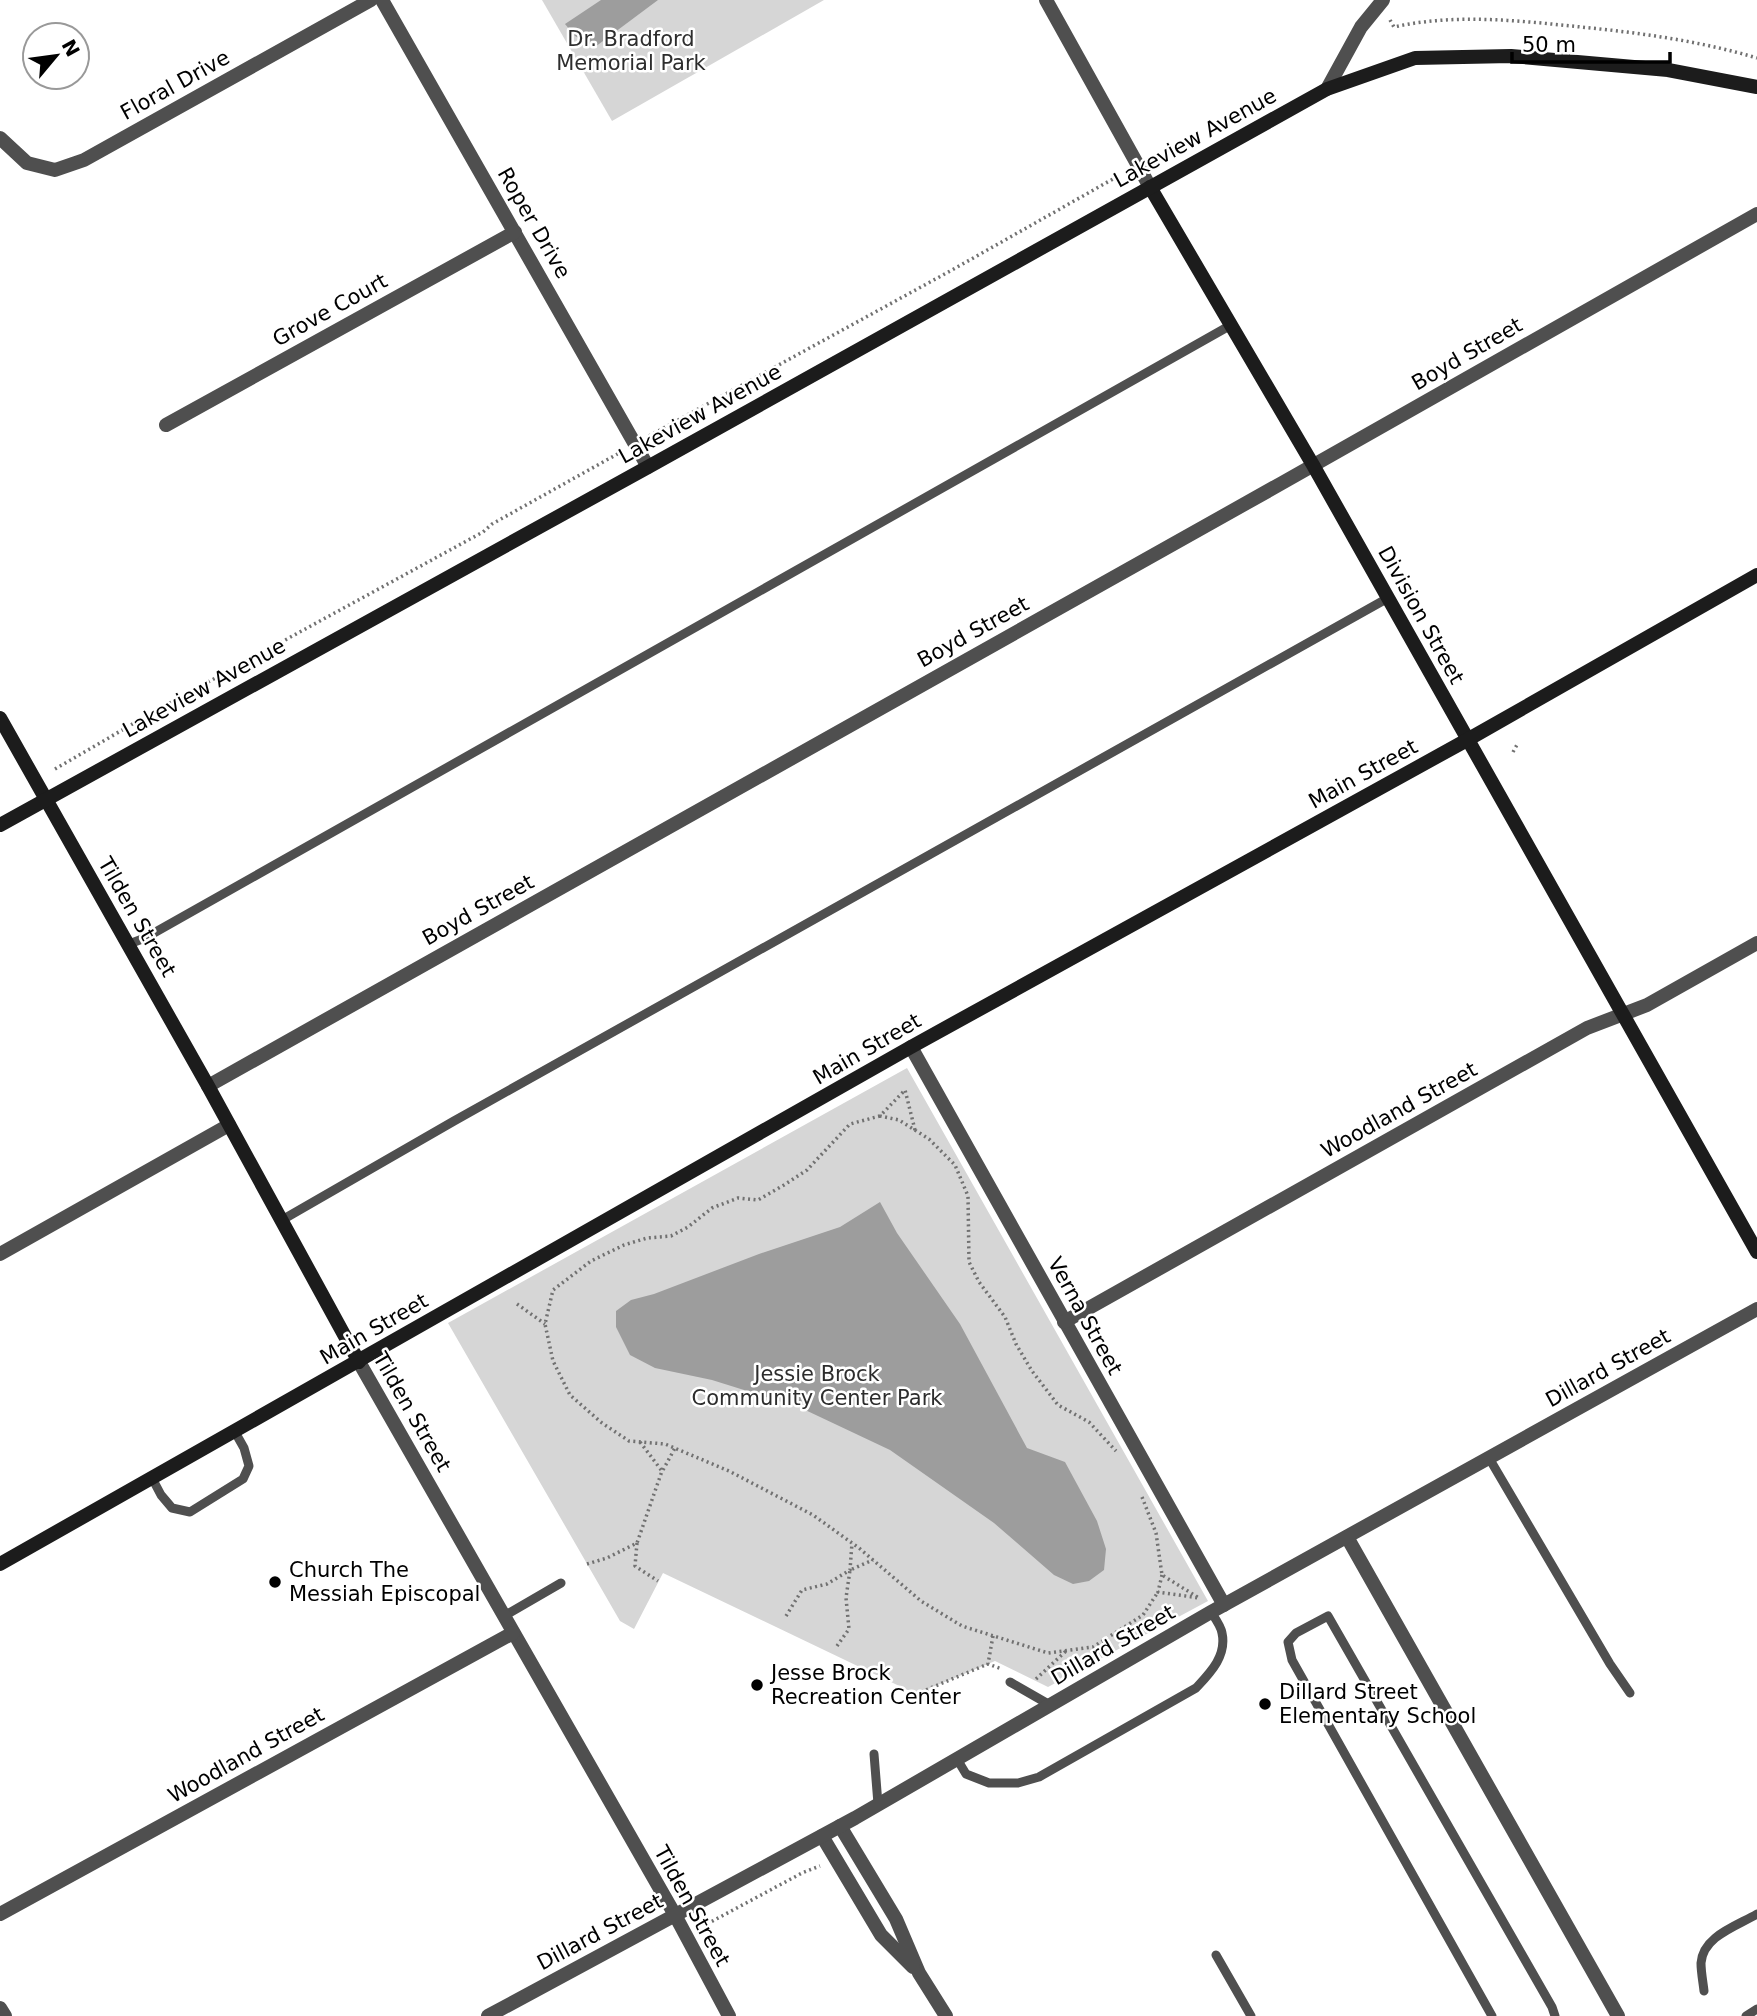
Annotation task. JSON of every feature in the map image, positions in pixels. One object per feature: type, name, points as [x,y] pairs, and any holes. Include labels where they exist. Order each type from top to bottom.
[{"type":"street","name":"Floral Drive","points":[[0,138],[27,163],[55,170],[84,160],[371,0]]},
{"type":"street","name":"Roper Drive","points":[[382,0],[648,467]]},
{"type":"street","name":"Division Street","points":[[1046,0],[1150,187],[1313,465],[1757,1252]]},
{"type":"street","points":[[1327,89],[1362,27],[1383,0]]},
{"type":"street","name":"Lakeview Avenue","points":[[0,825],[1327,89],[1415,58],[1510,56],[1668,70],[1757,87]]},
{"type":"street","name":"Boyd Street","points":[[208,1086],[1757,214]]},
{"type":"street","name":"Grove Court","points":[[166,425],[514,232]]},
{"type":"street","name":"Main Street","points":[[0,1564],[911,1047],[1467,740],[1757,575]]},
{"type":"street","name":"Tilden Street","points":[[0,718],[208,1086],[359,1362],[675,1915],[729,2016]]},
{"type":"street","name":"Woodland Street","points":[[1064,1322],[1587,1028],[1647,1005],[1757,943]]},
{"type":"street","name":"Verna Street","points":[[911,1047],[1064,1322],[1218,1609]]},
{"type":"street","points":[[0,1254],[229,1125]]},
{"type":"street","name":"Dillard Street","points":[[488,2016],[841,1826],[1218,1609],[1757,1309]]},
{"type":"street","points":[[1347,1537],[1618,2016]]},
{"type":"street","name":"Woodland Street","points":[[0,1914],[513,1633]]},
{"type":"street","points":[[841,1826],[896,1919],[919,1973],[946,2016]]},
{"type":"street","points":[[822,1836],[881,1935],[919,1973]]},
{"type":"street","points":[[0,2008],[5,2016]]},
{"type":"lane","points":[[128,944],[145,938],[1231,325]]},
{"type":"lane","points":[[282,1220],[1388,598]]},
{"type":"lane","points":[[152,1478],[172,1508],[190,1512],[243,1479],[249,1466],[244,1448],[235,1432]]},
{"type":"lane","points":[[1489,1458],[1610,1664],[1630,1693]]},
{"type":"lane","points":[[503,1616],[561,1583]]},
{"type":"lane","points":[[957,1759],[966,1774],[989,1783],[1017,1783],[1039,1777],[1196,1689],[1213,1670],[1222,1652],[1223,1632],[1218,1609]]},
{"type":"lane","points":[[1492,2016],[1292,1660],[1288,1642],[1296,1633],[1328,1616],[1555,2016]]},
{"type":"lane","points":[[1011,1677],[1050,1705]]},
{"type":"lane","points":[[874,1754],[878,1804]]},
{"type":"lane","points":[[1704,1991],[1701,1963],[1711,1940],[1757,1914]]},
{"type":"lane","points":[[1216,1955],[1251,2016]]},
{"type":"lane","points":[[1746,2016],[1757,2009]]},
{"type":"path","points":[[1390,15],[1390,22],[1394,27],[1460,19],[1546,23],[1631,32],[1757,58]]},
{"type":"path","points":[[55,769],[1120,175]]},
{"type":"path","points":[[1513,752],[1518,743]]},
{"type":"path","points":[[880,1116],[905,1090],[915,1130]]},
{"type":"path","points":[[1118,1453],[1089,1422],[1058,1405],[1032,1371],[1016,1344],[1005,1317],[968,1262],[968,1196],[955,1165],[929,1139],[899,1120],[880,1116],[850,1124],[807,1170],[758,1200],[738,1198],[712,1208],[671,1237],[647,1238],[624,1245],[591,1261],[553,1290],[544,1324],[553,1361],[570,1395],[602,1423],[629,1441],[666,1444],[729,1472],[813,1515],[852,1543],[921,1601],[962,1626],[1048,1653],[1093,1647],[1143,1615],[1158,1592],[1162,1575],[1156,1533],[1141,1495]]},
{"type":"path","points":[[517,1304],[544,1324]]},
{"type":"path","points":[[639,1441],[662,1471]]},
{"type":"path","points":[[658,1581],[635,1566],[637,1543],[662,1471],[676,1448]]},
{"type":"path","points":[[587,1564],[607,1558],[637,1543]]},
{"type":"path","points":[[836,1646],[849,1629],[846,1598],[852,1543]]},
{"type":"path","points":[[786,1616],[802,1590],[828,1584],[873,1560]]},
{"type":"path","points":[[1158,1592],[1199,1598],[1162,1575]]},
{"type":"path","points":[[988,1664],[993,1636]]},
{"type":"path","points":[[1035,1680],[1066,1650]]},
{"type":"path","points":[[988,1664],[1011,1677]]},
{"type":"path","points":[[916,1694],[988,1664]]},
{"type":"path","points":[[708,1924],[802,1872],[820,1866]]},
{"type":"green space","name":"Dr. Bradford Memorial Park","points":[[542,0],[824,0],[612,121]]},
{"type":"green space","name":"Jessie Brock Community Center Park","points":[[907,1068],[1208,1601],[1048,1687],[995,1661],[916,1694],[663,1573],[634,1629],[620,1621],[448,1323]]},
{"type":"shaded area","points":[[601,0],[658,0],[595,47],[575,36],[565,24]]},
{"type":"shaded area","points":[[880,1202],[897,1233],[960,1324],[1027,1448],[1065,1462],[1097,1521],[1106,1549],[1104,1570],[1089,1581],[1073,1584],[1054,1575],[994,1523],[890,1450],[801,1408],[712,1380],[655,1368],[630,1355],[616,1327],[616,1311],[631,1300],[840,1227]]},
{"type":"place","name":"Church The Messiah Episcopal","points":[[275,1582]]},
{"type":"place","name":"Jesse Brock Recreation Center","points":[[757,1685]]},
{"type":"place","name":"Dillard Street Elementary School","points":[[1265,1704]]}]
